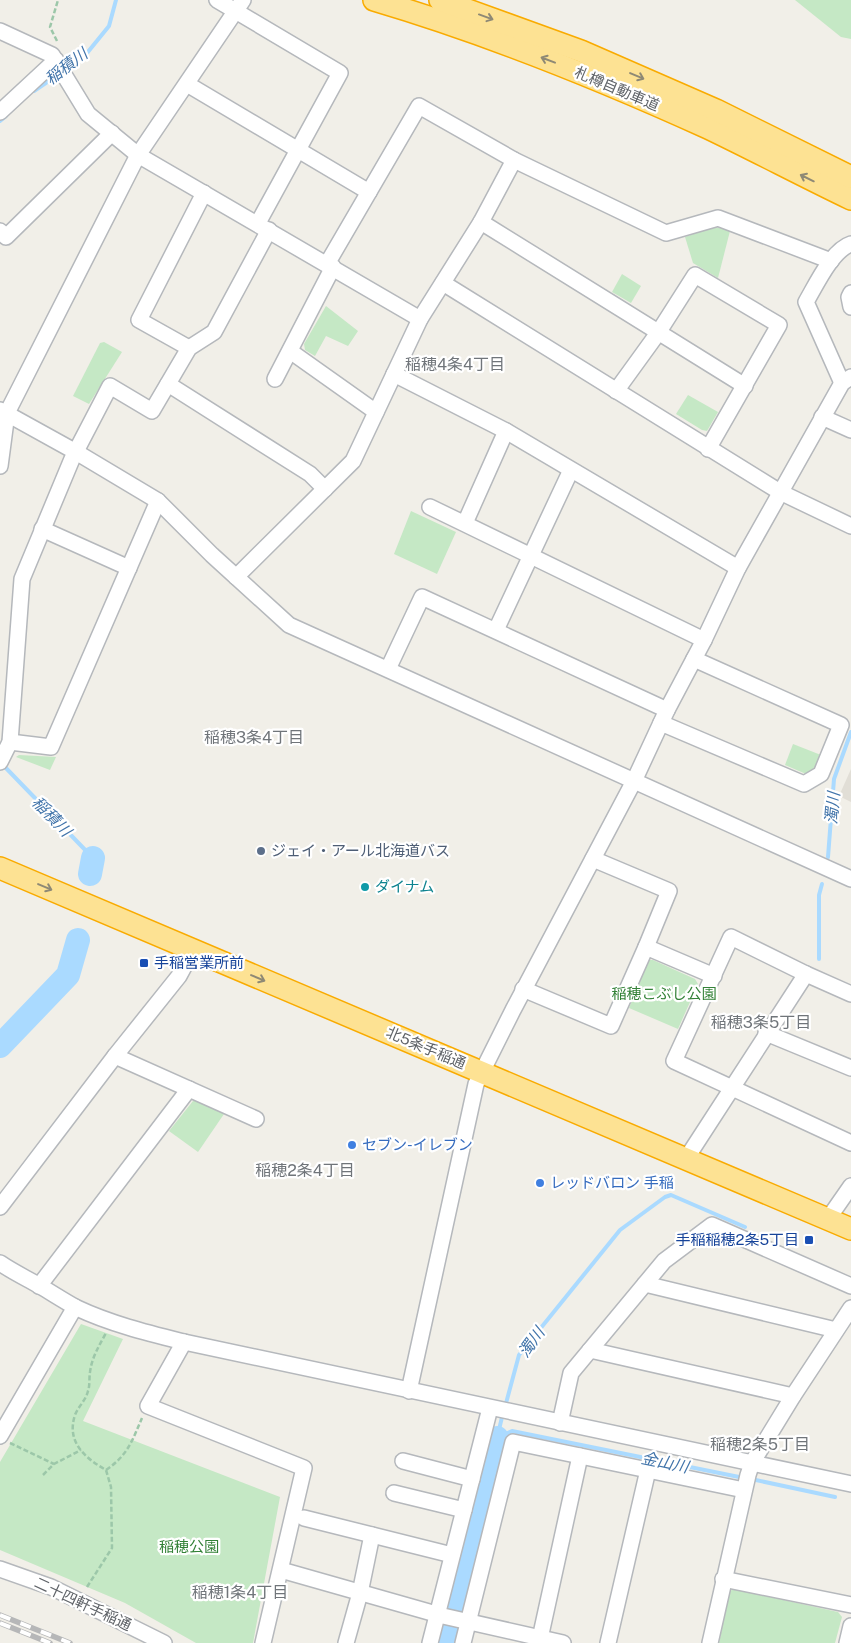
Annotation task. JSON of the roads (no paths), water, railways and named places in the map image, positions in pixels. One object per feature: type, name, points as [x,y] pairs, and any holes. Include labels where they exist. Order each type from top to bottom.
[{"type":"highway","name":"札樽自動車道","points":[[374,0],[435,18],[574,70],[708,129],[851,199]]},
{"type":"highway","name":"札樽自動車道","points":[[440,0],[617,67],[716,110],[851,177]]},
{"type":"highway","name":"北5条手稲通","points":[[0,868],[479,1078],[851,1245]]},
{"type":"highway","name":"北5条手稲通","points":[[0,884],[186,963],[686,1159],[851,1229]]},
{"type":"street","points":[[0,762],[9,745],[22,579],[76,452],[110,386],[152,411],[189,348],[214,332],[298,151],[340,73],[240,5],[217,0]]},
{"type":"street","points":[[0,466],[4,412],[138,155],[240,5]]},
{"type":"street","points":[[0,30],[52,55],[88,114],[138,155],[420,319]]},
{"type":"street","points":[[0,112],[61,69]]},
{"type":"street","points":[[186,84],[369,192]]},
{"type":"street","points":[[275,379],[330,266],[369,192],[419,106],[514,160],[666,233],[718,218],[831,261]]},
{"type":"street","points":[[0,231],[6,237],[112,133]]},
{"type":"street","points":[[236,577],[353,461],[420,319],[481,222],[514,160]]},
{"type":"street","points":[[189,348],[139,320],[204,193]]},
{"type":"street","points":[[481,222],[745,386]]},
{"type":"street","points":[[409,1391],[479,1078],[634,781],[664,716],[704,640],[738,568],[822,417],[846,380],[806,302],[831,261],[838,252],[851,244]]},
{"type":"street","points":[[616,391],[658,333],[695,275],[779,325],[708,449]]},
{"type":"street","points":[[443,283],[780,492],[851,526]]},
{"type":"street","points":[[851,294],[849,296],[851,307]]},
{"type":"street","points":[[290,351],[376,412]]},
{"type":"street","points":[[394,374],[506,432],[738,568]]},
{"type":"street","points":[[168,384],[310,474],[325,489]]},
{"type":"street","points":[[4,412],[158,501],[236,577],[289,625],[851,879]]},
{"type":"street","points":[[822,417],[851,430]]},
{"type":"street","points":[[466,523],[506,432]]},
{"type":"street","points":[[496,630],[571,470]]},
{"type":"street","points":[[9,745],[51,747],[158,501]]},
{"type":"street","points":[[430,507],[704,640]]},
{"type":"street","points":[[42,529],[129,568]]},
{"type":"street","points":[[388,669],[422,597],[496,630],[664,716],[804,784],[821,774],[841,725],[694,659]]},
{"type":"street","points":[[524,989],[611,1026],[669,891],[593,859]]},
{"type":"street","points":[[851,994],[731,937],[674,1061],[851,1143]]},
{"type":"street","points":[[646,947],[714,976]]},
{"type":"street","points":[[0,1207],[115,1056],[180,976],[186,963]]},
{"type":"street","points":[[686,1159],[806,974]]},
{"type":"street","points":[[766,1033],[851,1068]]},
{"type":"street","points":[[115,1056],[256,1119]]},
{"type":"street","points":[[39,1286],[189,1089]]},
{"type":"street","points":[[828,1219],[851,1186]]},
{"type":"street","points":[[560,1423],[571,1373],[664,1261],[712,1224],[851,1286]]},
{"type":"street","points":[[0,1262],[16,1274],[75,1307],[146,1332],[184,1342],[560,1423],[747,1478]]},
{"type":"street","points":[[645,1284],[836,1330]]},
{"type":"street","points":[[4,1438],[75,1307]]},
{"type":"street","points":[[710,1643],[747,1478],[793,1396],[851,1308]]},
{"type":"street","points":[[184,1342],[148,1406],[304,1468],[263,1643]]},
{"type":"street","points":[[590,1350],[793,1396]]},
{"type":"street","points":[[430,1643],[440,1615],[452,1554],[472,1479],[494,1409]]},
{"type":"street","points":[[463,1643],[464,1621],[513,1442],[648,1470],[851,1484]]},
{"type":"street","points":[[539,1640],[580,1456]]},
{"type":"street","points":[[403,1461],[472,1479]]},
{"type":"street","points":[[608,1643],[648,1470]]},
{"type":"street","points":[[394,1492],[464,1510]]},
{"type":"street","points":[[304,1518],[452,1554]]},
{"type":"street","points":[[346,1643],[360,1593],[372,1535]]},
{"type":"street","name":"二十四軒手稲通","points":[[0,1569],[51,1587],[164,1643]]},
{"type":"street","points":[[281,1570],[440,1615],[539,1640],[563,1643]]},
{"type":"street","points":[[723,1579],[851,1605]]},
{"type":"street","points":[[847,1643],[851,1626]]},
{"type":"waterway","name":"稲積川","points":[[65,70],[83,58],[109,26],[116,0]]},
{"type":"waterway","name":"稲積川","points":[[34,91],[59,74]]},
{"type":"waterway","name":"稲積川","points":[[0,121],[6,116]]},
{"type":"waterway","name":"濁川","points":[[828,857],[834,779],[851,732]]},
{"type":"waterway","name":"稲積川","points":[[3,765],[93,858]]},
{"type":"waterway","name":"稲積川","points":[[90,874],[93,858]]},
{"type":"waterway","name":"濁川","points":[[819,959],[819,895],[822,884]]},
{"type":"waterway","name":"稲積川","points":[[0,1046],[68,975],[78,940]]},
{"type":"waterway","name":"濁川","points":[[505,1407],[519,1355],[620,1230],[665,1197],[671,1195],[745,1227]]},
{"type":"waterway","name":"濁川","points":[[497,1438],[503,1413]]},
{"type":"waterway","name":"金山川","points":[[497,1438],[512,1431],[744,1478]]},
{"type":"waterway","name":"濁川","points":[[445,1643],[497,1438]]},
{"type":"waterway","name":"金山川","points":[[751,1479],[835,1497]]},
{"type":"railway","points":[[0,1615],[70,1643]]},
{"type":"railway","points":[[0,1623],[50,1643]]},
{"type":"place","name":"ジェイ・アール北海道バス","points":[[261,851]]},
{"type":"place","name":"ダイナム","points":[[365,887]]},
{"type":"place","name":"手稲営業所前","points":[[144,963]]},
{"type":"place","name":"セブン-イレブン","points":[[352,1145]]},
{"type":"place","name":"レッドバロン 手稲","points":[[540,1183]]},
{"type":"place","name":"手稲稲穂2条5丁目","points":[[809,1240]]},
{"type":"district","name":"稲穂4条4丁目","points":[[455,364]]},
{"type":"district","name":"稲穂3条4丁目","points":[[254,737]]},
{"type":"district","name":"稲穂3条5丁目","points":[[761,1022]]},
{"type":"district","name":"稲穂2条4丁目","points":[[305,1170]]},
{"type":"district","name":"稲穂2条5丁目","points":[[760,1444]]},
{"type":"district","name":"稲穂1条4丁目","points":[[240,1592]]},
{"type":"park label","name":"稲穂こぶし公園","points":[[664,994]]},
{"type":"park label","name":"稲穂公園","points":[[189,1547]]}]
